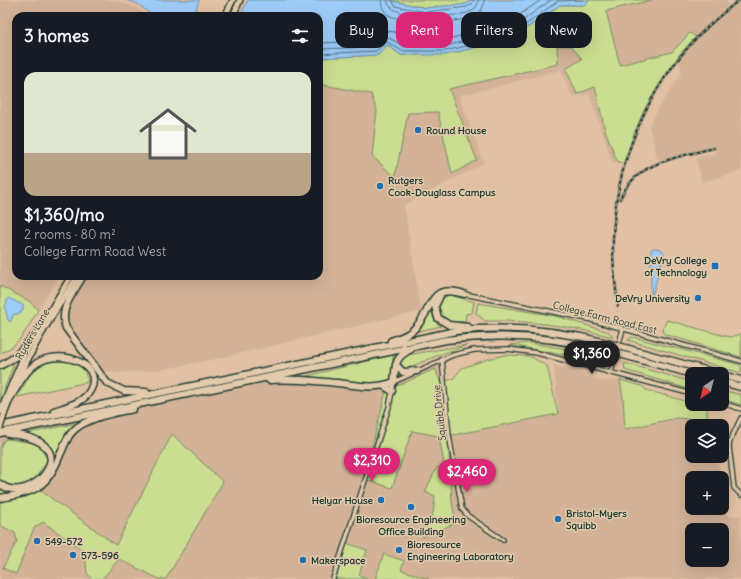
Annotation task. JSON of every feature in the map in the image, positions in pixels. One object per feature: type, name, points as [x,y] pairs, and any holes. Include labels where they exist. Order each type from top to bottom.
[{"type":"highway","points":[[81,280],[64,309],[63,319],[67,331],[104,379],[112,387],[127,392],[162,395]]},
{"type":"highway","points":[[368,349],[412,332],[420,322],[433,298],[440,292],[451,290],[464,294]]},
{"type":"highway","points":[[464,294],[449,292],[441,296],[435,304],[436,315],[443,322],[449,325],[482,329],[546,330],[608,343],[695,367]]},
{"type":"highway","points":[[0,434],[162,395],[368,349],[443,333],[482,329]]},
{"type":"highway","points":[[0,427],[33,419],[244,381],[420,345],[464,338],[509,336],[559,340],[605,350],[685,372]]},
{"type":"highway","points":[[0,366],[15,357],[33,337]]},
{"type":"highway","points":[[244,381],[286,378],[368,387],[384,386],[394,382],[396,365],[400,355],[420,345]]},
{"type":"highway","points":[[11,397],[30,369],[44,359],[56,356],[65,356],[78,360],[85,365],[90,372],[92,380],[90,391],[85,397],[71,405],[33,419]]},
{"type":"highway","points":[[396,365],[403,372],[417,371]]},
{"type":"highway","points":[[729,376],[741,378]]},
{"type":"highway","points":[[729,384],[741,387]]},
{"type":"highway","points":[[384,386],[392,391]]},
{"type":"highway","points":[[0,498],[27,493],[42,485],[52,474],[68,438],[80,426],[162,395]]},
{"type":"highway","points":[[0,434],[36,439],[46,447],[50,458],[47,471],[33,484],[14,490],[6,488],[0,484]]},
{"type":"main road","points":[[227,12],[233,0]]},
{"type":"main road","points":[[235,12],[240,0]]},
{"type":"main road","name":"Ryders Lane","points":[[0,427],[2,413],[16,370],[33,337],[69,280]]},
{"type":"main road","name":"Ryders Lane","points":[[2,413],[11,397],[30,352],[75,280]]},
{"type":"street","name":"College Farm Road East","points":[[464,294],[588,320],[741,361]]},
{"type":"street","points":[[611,372],[623,329]]},
{"type":"street","points":[[333,579],[389,407],[394,382],[442,359],[474,350],[514,349],[537,353],[685,392]]},
{"type":"street","name":"Squibb Drive","points":[[442,359],[449,435],[462,509],[466,514],[504,540]]},
{"type":"street","points":[[729,405],[741,409]]},
{"type":"street","points":[[741,418],[729,446],[734,488],[741,495]]},
{"type":"shaded area","points":[[0,0],[115,0],[136,8],[142,12],[12,12],[12,280],[57,280],[20,340],[13,347],[0,353]]},
{"type":"shaded area","name":"Rutgers Cook-Douglass Campus","points":[[596,0],[727,0],[728,6],[735,0],[741,0],[741,171],[702,182],[696,159],[716,154],[714,146],[658,161],[649,126],[659,107],[682,72],[678,56],[696,37],[640,90],[614,166],[589,94],[572,97],[561,70],[459,96],[484,163],[404,205],[421,311],[211,360],[160,370],[116,373],[100,369],[66,327],[66,305],[69,280],[323,280],[323,61],[382,48],[388,48],[388,47],[396,45],[396,48],[453,48],[453,32],[461,30],[461,48],[527,48],[527,15],[535,14],[535,48],[592,48],[592,12],[542,12]]},
{"type":"shaded area","points":[[442,361],[448,429],[558,414],[554,365],[602,381],[620,380],[625,429],[677,418],[689,419],[685,419],[685,463],[718,463],[719,471],[685,471],[685,515],[741,516],[741,579],[0,579],[0,433],[244,381],[282,379],[400,383]]},
{"type":"green space","points":[[388,0],[471,0],[466,4],[426,8]]},
{"type":"green space","points":[[589,0],[652,0],[606,11],[620,65],[672,52],[690,33],[696,37],[678,56],[644,110],[623,164],[617,161],[605,130],[595,87],[577,94],[566,69],[582,59],[573,48],[592,48],[592,12],[550,12],[560,5],[584,5]]},
{"type":"green space","points":[[535,22],[535,48],[557,48],[558,64],[449,89],[477,160],[452,174],[438,112],[408,113],[395,177],[372,156],[377,111],[371,94],[323,85],[323,58],[378,55],[384,48],[388,48],[388,46],[401,55],[419,54],[461,47],[527,48],[527,28]]},
{"type":"green space","points":[[0,286],[29,301],[38,310],[18,341],[7,350],[0,353]]},
{"type":"green space","points":[[450,295],[474,302],[472,313],[466,314],[465,321],[452,323],[446,321],[439,315],[438,310],[441,301]]},
{"type":"green space","points":[[478,303],[555,316],[609,332],[613,337],[549,324],[485,321],[476,313]]},
{"type":"green space","points":[[431,311],[435,322],[441,326],[418,331]]},
{"type":"green space","points":[[667,320],[725,336],[731,337],[741,334],[741,357],[664,334],[663,328]]},
{"type":"green space","points":[[632,337],[741,365],[741,373],[729,369],[729,367],[720,367],[628,340]]},
{"type":"green space","points":[[529,343],[579,351],[607,359],[605,364],[599,365],[564,355],[510,345]]},
{"type":"green space","points":[[467,345],[408,368],[402,369],[399,366],[400,361],[407,355]]},
{"type":"green space","points":[[393,355],[392,379],[383,384],[323,380],[307,376]]},
{"type":"green space","points":[[505,355],[529,356],[547,366],[558,414],[448,436],[452,502],[456,523],[423,537],[421,529],[432,522],[435,496],[425,492],[436,469],[444,464],[439,436],[412,431],[392,488],[364,479],[386,391],[435,369],[441,382],[453,379],[462,368]]},
{"type":"green space","points":[[57,358],[78,364],[84,370],[88,382],[17,397],[30,375],[39,364]]},
{"type":"green space","points":[[14,363],[0,401],[0,368]]},
{"type":"green space","points":[[624,363],[685,380],[685,388],[625,370]]},
{"type":"green space","points":[[620,380],[642,386],[646,390],[685,401],[685,411],[707,411],[707,419],[677,418],[625,429]]},
{"type":"green space","points":[[729,392],[741,395],[741,405],[729,401]]},
{"type":"green space","points":[[83,422],[70,432],[52,469],[51,456],[47,447],[44,443],[29,433]]},
{"type":"green space","points":[[172,434],[223,482],[166,579],[159,579],[119,559],[102,579],[92,579],[87,573],[85,552],[43,522],[34,528],[16,574],[3,568],[17,541],[15,533],[0,525],[0,448],[4,440],[8,439],[38,444],[48,460],[37,476],[40,488],[44,493],[116,545]]},
{"type":"green space","points":[[343,542],[367,550],[359,575],[369,579],[333,579]]},
{"type":"green space","points":[[384,554],[404,561],[401,570],[429,579],[375,579]]},
{"type":"water","points":[[126,0],[199,0],[195,12],[148,12],[138,4]]},
{"type":"water","points":[[248,0],[388,0],[426,8],[466,4],[471,0],[589,0],[584,5],[560,5],[550,12],[535,12],[535,22],[527,28],[527,12],[461,12],[461,48],[474,48],[445,55],[401,55],[388,46],[388,12],[335,12],[335,48],[384,48],[378,55],[323,58],[323,12],[242,12]]},
{"type":"water","points":[[653,248],[661,249],[664,253],[651,299],[651,250]]},
{"type":"water","points":[[8,298],[23,305],[23,310],[18,314],[14,314],[10,322],[8,320],[5,308]]},
{"type":"railway","points":[[618,306],[613,256],[615,212],[619,186],[635,135],[658,88],[673,66],[701,33],[739,0]]},
{"type":"railway","points":[[620,199],[627,186],[637,176],[648,169],[673,158],[714,148]]},
{"type":"place","name":"Round House","points":[[418,130]]},
{"type":"place","name":"Rutgers Cook-Douglass Campus","points":[[380,186]]},
{"type":"place","name":"DeVry College of Technology","points":[[715,266]]},
{"type":"place","name":"DeVry University","points":[[698,298]]},
{"type":"place","name":"Helyar House","points":[[381,500]]},
{"type":"place","name":"Bioresource Engineering Office Building","points":[[411,507]]},
{"type":"place","name":"Bristol-Myers Squibb","points":[[558,519]]},
{"type":"place","name":"549-572","points":[[37,541]]},
{"type":"place","name":"Bioresource Engineering Laboratory","points":[[399,550]]},
{"type":"place","name":"573-596","points":[[73,555]]},
{"type":"place","name":"Makerspace","points":[[303,560]]}]
